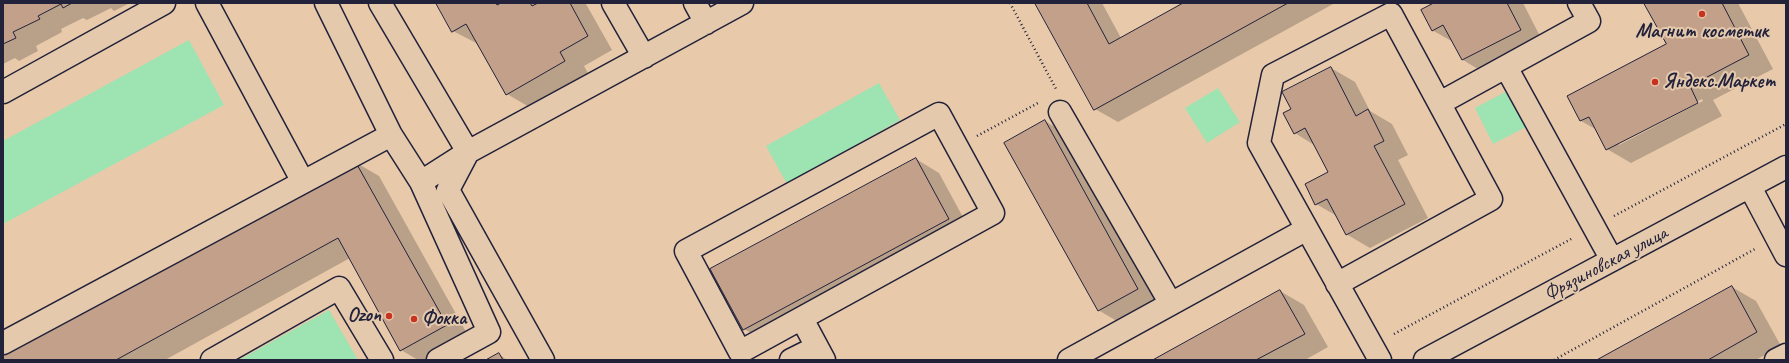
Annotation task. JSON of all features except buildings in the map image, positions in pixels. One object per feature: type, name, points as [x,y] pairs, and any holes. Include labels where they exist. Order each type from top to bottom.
[{"type":"street","points":[[3,92],[164,3]]},
{"type":"street","points":[[207,3],[303,182]]},
{"type":"street","points":[[326,3],[391,135],[421,182],[489,332],[438,360]]},
{"type":"street","points":[[380,3],[468,152]]},
{"type":"street","points":[[613,3],[644,57]]},
{"type":"street","points":[[695,3],[706,23]]},
{"type":"street","points":[[421,182],[468,152],[742,3]]},
{"type":"street","points":[[1440,103],[1589,21],[1578,3]]},
{"type":"street","points":[[1338,284],[1491,199],[1389,9],[1273,75],[1259,142],[1376,353]]},
{"type":"street","points":[[1506,67],[1612,260]]},
{"type":"street","points":[[1052,106],[1171,304]]},
{"type":"street","points":[[939,114],[957,147],[993,213],[802,319],[742,356],[686,251],[939,114]]},
{"type":"street","points":[[3,343],[391,135]]},
{"type":"street","points":[[468,152],[448,190],[543,360]]},
{"type":"street","name":"Фрязиновская улица","points":[[1425,360],[1786,167]]},
{"type":"street","points":[[1750,187],[1781,246]]},
{"type":"street","points":[[1069,360],[1307,229]]},
{"type":"street","points":[[212,360],[339,288],[382,360]]},
{"type":"street","points":[[792,360],[820,353],[802,319]]},
{"type":"street","points":[[1776,360],[1786,355]]},
{"type":"path","points":[[957,147],[1052,106],[1064,105],[1010,3]]},
{"type":"path","points":[[1376,353],[1594,227],[1786,124]]},
{"type":"path","points":[[1554,360],[1781,246]]},
{"type":"green space","points":[[189,40],[224,105],[3,224],[3,141]]},
{"type":"green space","points":[[879,83],[900,120],[787,184],[766,146]]},
{"type":"green space","points":[[1218,88],[1240,122],[1207,143],[1185,108]]},
{"type":"green space","points":[[1511,89],[1530,125],[1493,144],[1475,108]]},
{"type":"green space","points":[[329,310],[358,360],[239,360]]},
{"type":"place","name":"Магнит косметик","points":[[1702,14]]},
{"type":"place","name":"Яндекс.Маркет","points":[[1655,82]]},
{"type":"place","name":"Ozon","points":[[389,316]]},
{"type":"place","name":"Фокка","points":[[414,319]]}]
